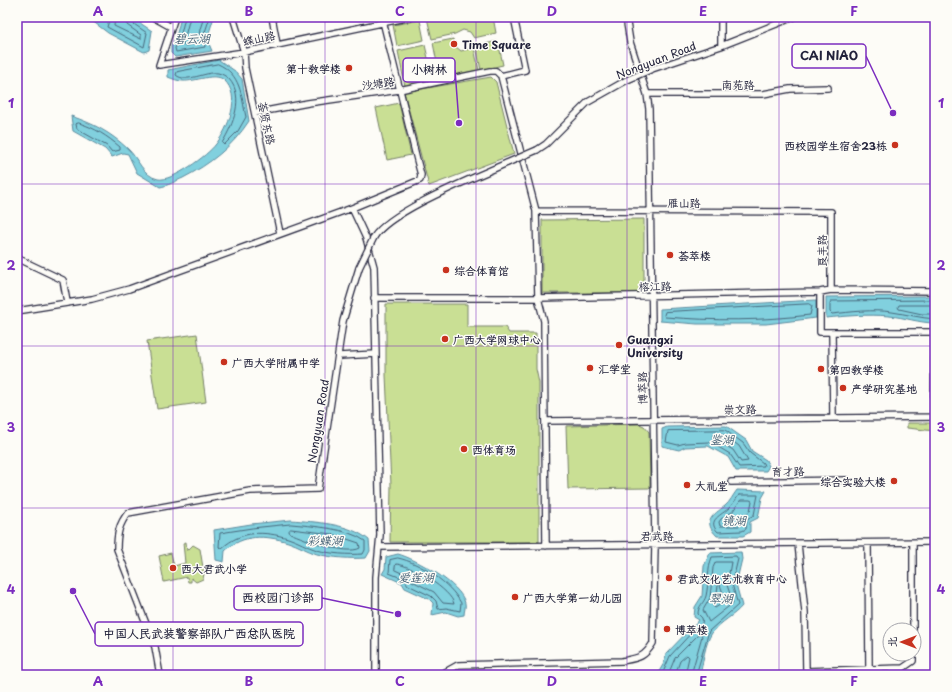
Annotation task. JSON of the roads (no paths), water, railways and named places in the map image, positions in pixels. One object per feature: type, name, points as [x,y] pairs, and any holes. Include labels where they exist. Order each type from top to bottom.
[{"type":"street","points":[[153,17],[171,27],[175,17]]},
{"type":"street","name":"荟贤东路","points":[[233,17],[244,52],[255,114],[280,233]]},
{"type":"street","points":[[272,17],[277,44]]},
{"type":"street","name":"蝶山路","points":[[171,27],[159,65],[244,52],[382,20],[410,17]]},
{"type":"street","points":[[514,17],[525,70],[501,76],[536,211],[538,298],[544,321],[546,546]]},
{"type":"street","name":"博萃路","points":[[440,675],[458,665],[622,661],[638,658],[647,653],[653,643],[655,545],[647,94],[635,60],[626,17]]},
{"type":"street","points":[[721,17],[721,46]]},
{"type":"street","name":"Nongyuan Road","points":[[160,675],[155,647],[117,549],[117,536],[120,522],[128,512],[250,491],[318,489],[347,302],[359,268],[378,230],[388,220],[438,194],[537,150],[546,144],[588,102],[627,80],[652,69],[721,46],[794,17]]},
{"type":"street","points":[[17,311],[108,295],[129,289],[352,208],[418,182],[421,178],[382,20]]},
{"type":"street","name":"沙塘路","points":[[255,114],[308,103],[399,90],[496,71],[501,76]]},
{"type":"street","name":"南苑路","points":[[647,94],[763,94],[790,89],[828,88]]},
{"type":"street","points":[[352,208],[371,253],[374,267],[379,547],[376,577],[376,675]]},
{"type":"street","name":"雁山路","points":[[536,211],[831,212]]},
{"type":"street","name":"良丰路","points":[[831,212],[831,290]]},
{"type":"street","points":[[17,258],[63,280],[67,302]]},
{"type":"street","name":"榕江路","points":[[374,298],[538,298],[820,292],[831,290],[935,290]]},
{"type":"street","points":[[820,292],[820,332],[935,332],[935,417]]},
{"type":"street","points":[[832,332],[833,418]]},
{"type":"street","points":[[339,356],[376,354]]},
{"type":"street","name":"崇文路","points":[[545,421],[935,417]]},
{"type":"street","name":"育才路","points":[[731,482],[846,480]]},
{"type":"street","name":"君武路","points":[[379,547],[935,542]]},
{"type":"street","points":[[868,543],[869,669]]},
{"type":"street","points":[[913,543],[913,622]]},
{"type":"street","points":[[798,544],[805,612],[806,671],[903,668],[912,662]]},
{"type":"water","points":[[87,17],[97,17],[102,20],[107,17],[131,17],[152,31],[149,50],[144,52],[108,33]]},
{"type":"water","name":"碧云湖","points":[[181,17],[214,17],[207,39],[212,51],[175,57],[171,53],[171,47],[176,37]]},
{"type":"water","points":[[219,60],[235,71],[242,79],[249,121],[228,147],[220,154],[202,167],[169,185],[160,187],[137,173],[128,154],[123,153],[112,157],[105,149],[73,131],[71,116],[94,125],[115,138],[132,153],[145,171],[153,177],[164,179],[172,176],[198,161],[212,149],[221,138],[225,130],[229,121],[233,103],[229,87],[224,80],[210,77],[179,81],[168,77],[168,70]]},
{"type":"water","points":[[935,296],[935,323],[881,315],[826,318],[826,297]]},
{"type":"water","points":[[816,300],[816,318],[766,324],[697,324],[660,321],[660,309]]},
{"type":"water","name":"鉴湖","points":[[726,426],[746,440],[752,451],[766,460],[769,466],[766,471],[736,471],[728,457],[708,446],[685,447],[679,450],[662,446],[662,429],[667,427]]},
{"type":"water","name":"镜湖","points":[[737,490],[766,491],[762,498],[758,518],[750,522],[750,532],[743,536],[717,536],[710,526],[711,519],[713,515],[727,504]]},
{"type":"water","name":"彩蝶湖","points":[[291,520],[332,524],[352,530],[369,540],[370,551],[366,558],[335,557],[317,554],[292,543],[263,537],[239,541],[225,551],[224,562],[216,560],[214,530]]},
{"type":"water","name":"翠湖","points":[[741,552],[742,559],[736,584],[742,606],[719,625],[712,633],[706,648],[700,675],[657,675],[664,663],[666,654],[699,620],[694,617],[695,607],[702,596],[704,566],[710,553]]},
{"type":"water","name":"爱莲湖","points":[[398,554],[416,561],[447,580],[462,596],[465,603],[464,615],[458,616],[446,612],[432,615],[433,603],[429,599],[405,588],[402,583],[382,574],[385,569],[386,557]]},
{"type":"place","name":"Time Square","points":[[454,44]]},
{"type":"place","name":"第十教学楼","points":[[349,68]]},
{"type":"place","name":"CAI NIAO","points":[[893,113]]},
{"type":"place","name":"小树林","points":[[459,123]]},
{"type":"place","name":"西校园学生宿舍23栋","points":[[895,145]]},
{"type":"place","name":"荟萃楼","points":[[670,255]]},
{"type":"place","name":"综合体育馆","points":[[446,270]]},
{"type":"place","name":"广西大学网球中心","points":[[445,339]]},
{"type":"place","name":"Guangxi University","points":[[619,345]]},
{"type":"place","name":"广西大学附属中学","points":[[224,362]]},
{"type":"place","name":"汇学堂","points":[[590,368]]},
{"type":"place","name":"第四教学楼","points":[[821,369]]},
{"type":"place","name":"产学研究基地","points":[[843,388]]},
{"type":"place","name":"西体育场","points":[[464,449]]},
{"type":"place","name":"综合实验大楼","points":[[894,481]]},
{"type":"place","name":"大礼堂","points":[[687,485]]},
{"type":"place","name":"西大君武小学","points":[[173,568]]},
{"type":"place","name":"君武文化艺术教育中心","points":[[669,578]]},
{"type":"place","name":"中国人民武装警察部队广西总队医院","points":[[73,591]]},
{"type":"place","name":"广西大学第一幼儿园","points":[[515,597]]},
{"type":"place","name":"西校园门诊部","points":[[398,614]]},
{"type":"place","name":"博萃楼","points":[[667,629]]}]
